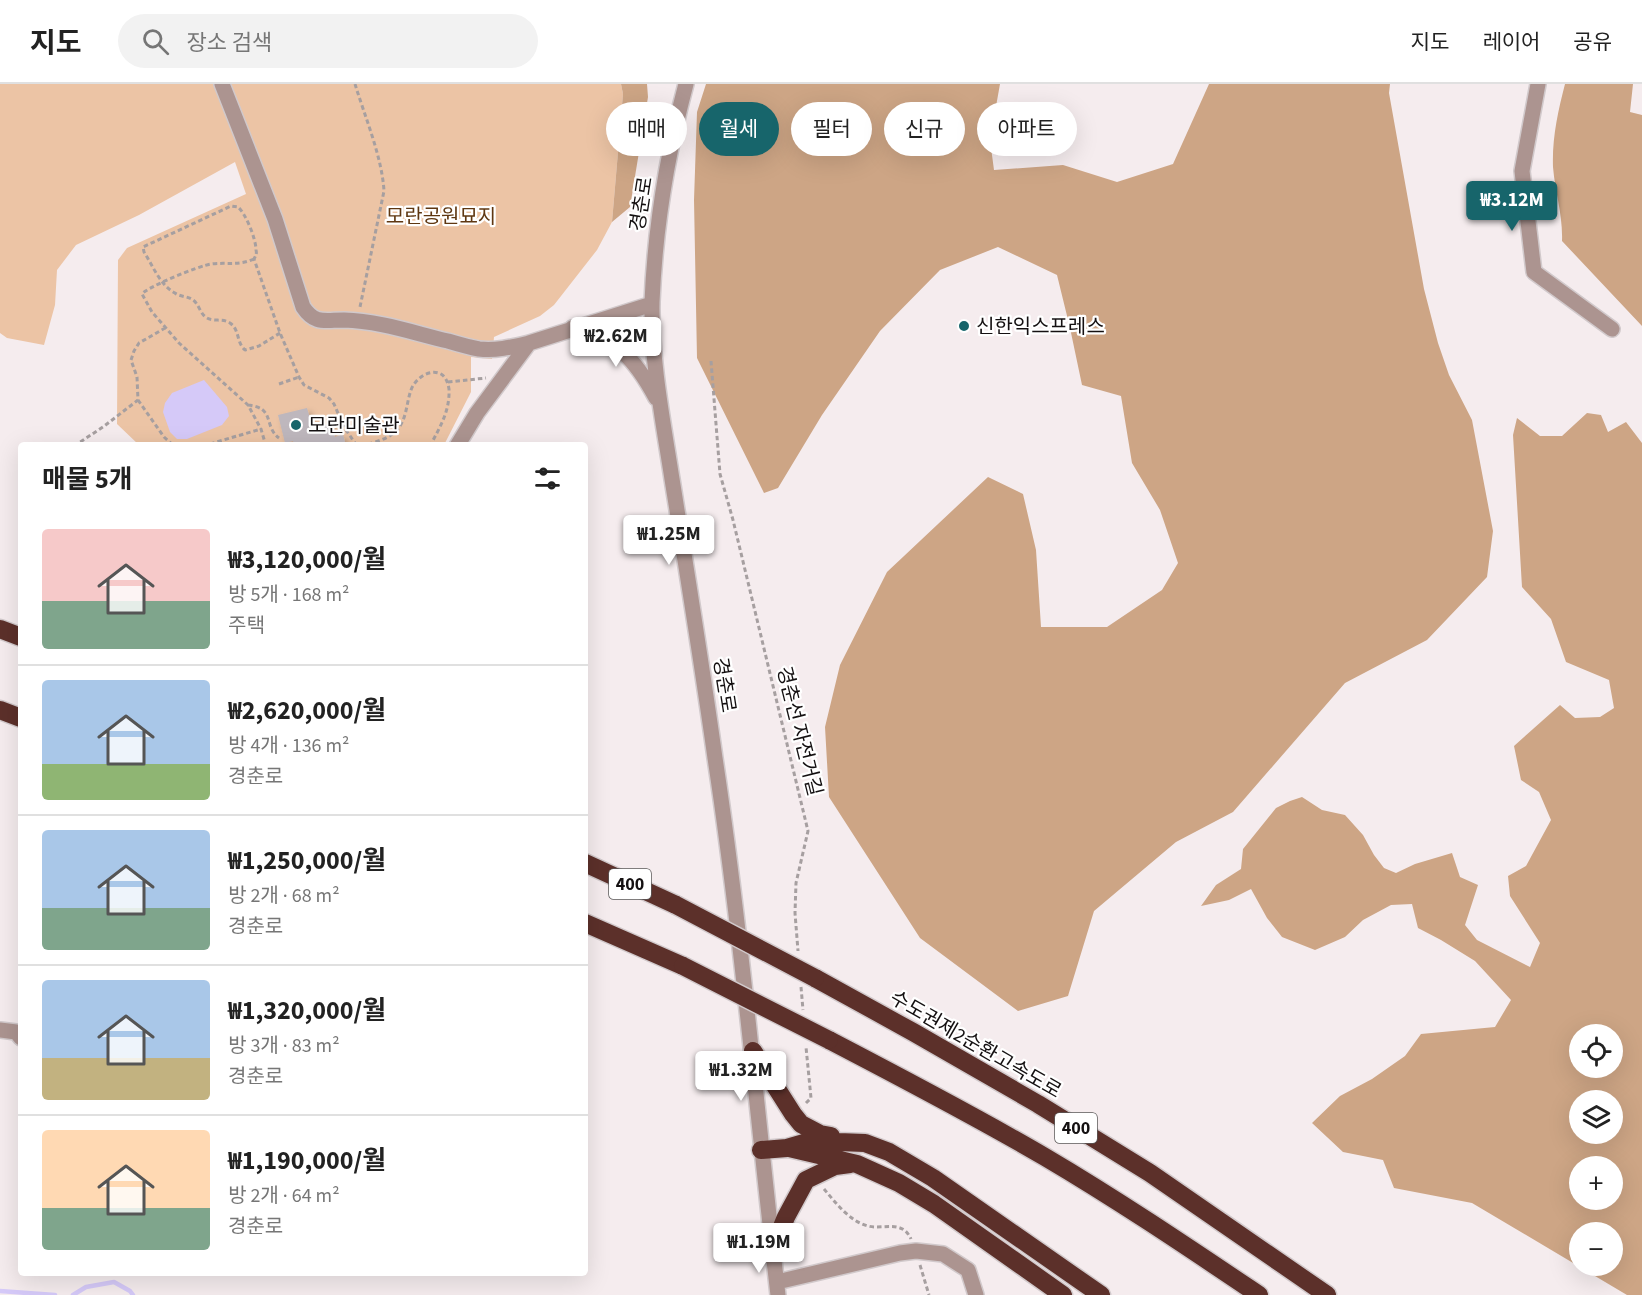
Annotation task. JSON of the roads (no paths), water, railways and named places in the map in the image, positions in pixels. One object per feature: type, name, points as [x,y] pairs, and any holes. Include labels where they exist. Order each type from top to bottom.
[{"type":"highway","points":[[0,629],[18,637]]},
{"type":"highway","points":[[0,710],[18,717]]},
{"type":"highway","name":"수도권제2순환고속도로","points":[[588,864],[676,905],[808,982],[913,1032],[1038,1104],[1150,1173],[1329,1295]]},
{"type":"highway","name":"400","points":[[588,924],[683,966],[972,1115],[1047,1158],[1259,1295]]},
{"type":"highway","points":[[753,1051],[801,1124],[820,1134],[865,1143],[889,1152],[933,1178],[1101,1295]]},
{"type":"highway","points":[[761,1150],[787,1148],[811,1141],[865,1143]]},
{"type":"highway","points":[[787,1148],[857,1164],[899,1183],[934,1204],[1063,1295]]},
{"type":"highway","points":[[773,1249],[789,1210],[806,1180],[835,1166],[857,1164]]},
{"type":"highway","points":[[1178,1241],[1240,1295]]},
{"type":"street","points":[[222,84],[275,219],[303,307],[315,319],[358,321],[388,326],[477,349],[498,349],[529,343],[652,304]]},
{"type":"street","name":"경춘로","points":[[686,84],[676,122],[657,226],[652,304],[653,332],[661,406],[716,760],[753,1051],[761,1150],[778,1289]]},
{"type":"street","points":[[1538,84],[1522,171],[1534,272],[1612,329]]},
{"type":"street","points":[[572,328],[599,336],[625,353],[642,373],[661,406]]},
{"type":"street","points":[[459,442],[477,413],[529,343]]},
{"type":"street","points":[[0,1030],[16,1032],[18,1034]]},
{"type":"street","points":[[778,1289],[900,1253],[916,1251],[943,1254],[968,1270],[976,1295]]},
{"type":"waterway","points":[[73,1295],[86,1287],[114,1282],[133,1295]]},
{"type":"waterway","points":[[0,1291],[55,1295]]},
{"type":"place","name":"신한익스프레스","points":[[964,326]]},
{"type":"place","name":"모란미술관","points":[[296,425]]},
{"type":"park label","name":"모란공원묘지","points":[[441,216]]}]
